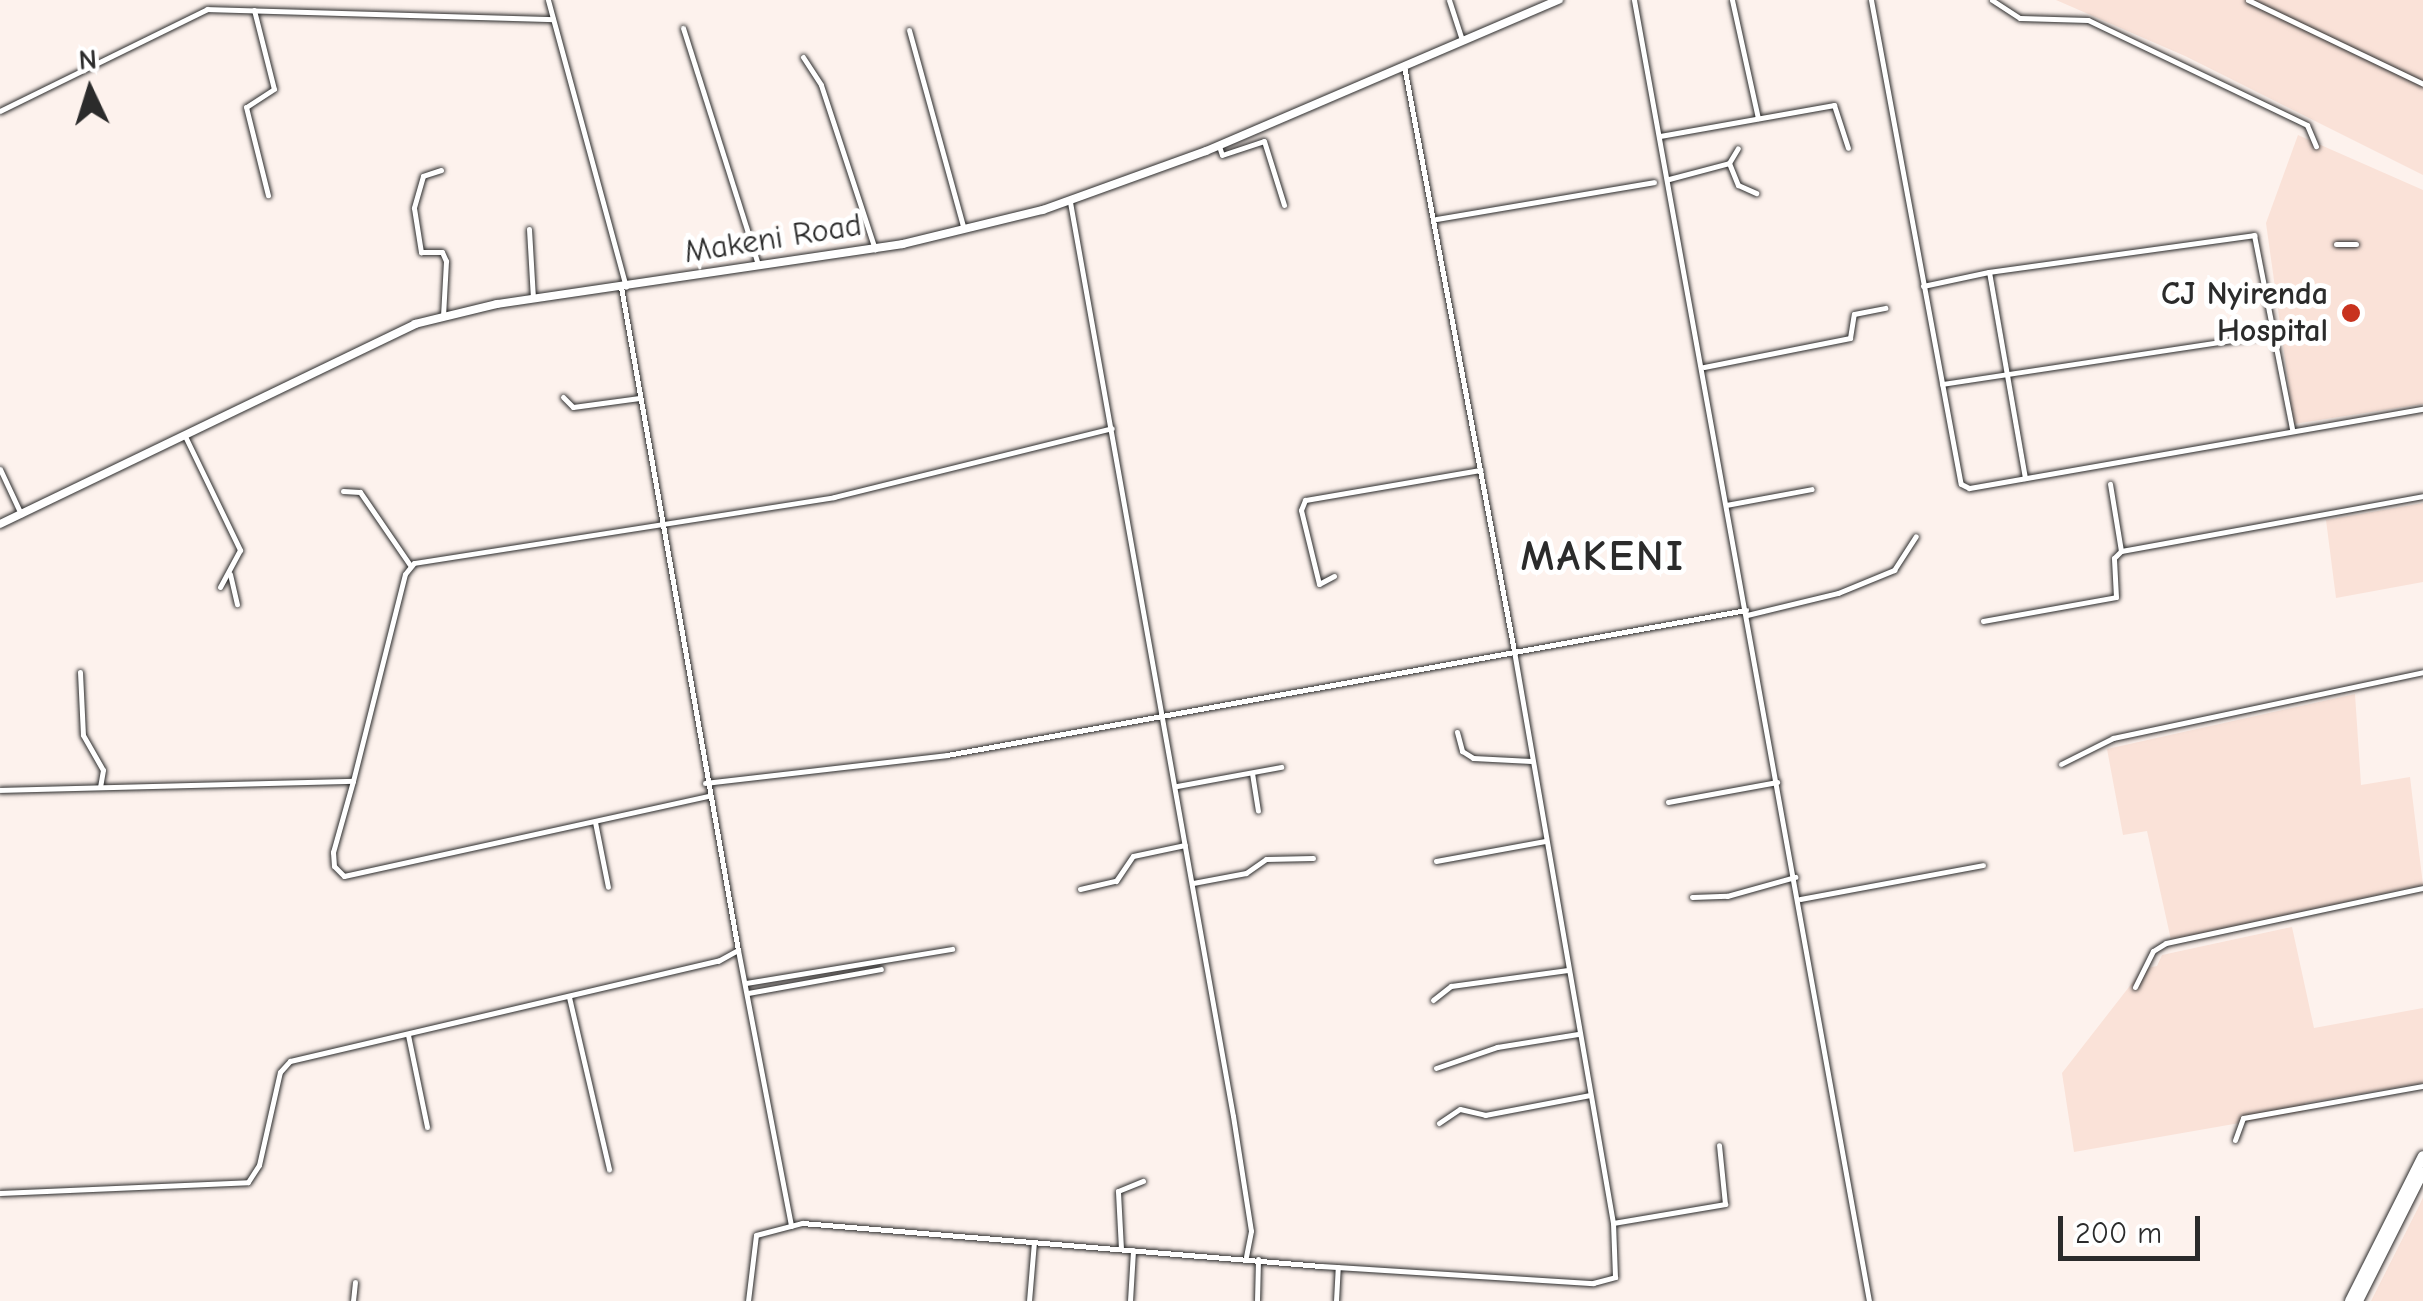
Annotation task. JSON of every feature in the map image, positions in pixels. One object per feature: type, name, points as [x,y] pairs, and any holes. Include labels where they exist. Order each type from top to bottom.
[{"type":"main road","name":"Makeni Road","points":[[0,524],[184,434],[443,316],[965,232],[1070,202],[1219,146],[1463,42],[1542,3],[1558,0]]},
{"type":"main road","points":[[2350,1301],[2423,1156]]},
{"type":"main road","points":[[2358,1301],[2423,1172]]},
{"type":"street","points":[[548,0],[624,287],[658,525],[792,1226]]},
{"type":"street","points":[[1449,0],[1463,42]]},
{"type":"street","points":[[1634,0],[1800,899],[1869,1301]]},
{"type":"street","points":[[1732,0],[1758,118]]},
{"type":"street","points":[[1871,0],[1961,484],[2026,478],[2423,408]]},
{"type":"street","points":[[1992,0],[2020,18],[2088,20],[2308,125],[2316,146]]},
{"type":"street","points":[[2248,0],[2423,84]]},
{"type":"street","points":[[0,111],[223,4],[254,10],[552,19]]},
{"type":"street","points":[[254,10],[274,91],[246,107],[268,194]]},
{"type":"street","points":[[683,28],[758,267]]},
{"type":"street","points":[[909,30],[965,232]]},
{"type":"street","points":[[803,57],[822,85],[874,249]]},
{"type":"street","points":[[748,1301],[756,1235],[792,1226],[1246,1257],[1338,1267],[1606,1282],[1618,1270],[1613,1222],[1514,651],[1436,219],[1404,66]]},
{"type":"street","points":[[1660,136],[1838,106],[1848,148]]},
{"type":"street","points":[[1219,146],[1222,155],[1264,141],[1284,206]]},
{"type":"street","points":[[1668,179],[1729,163],[1738,148]]},
{"type":"street","points":[[1729,163],[1740,187],[1756,193]]},
{"type":"street","points":[[440,170],[423,176],[414,208],[421,252],[442,252],[446,261],[443,316]]},
{"type":"street","points":[[1436,219],[1654,182]]},
{"type":"street","points":[[1070,202],[1177,786],[1252,1231],[1246,1257]]},
{"type":"street","points":[[529,229],[533,300]]},
{"type":"street","points":[[1923,286],[1989,272],[2249,233],[2258,239],[2292,429]]},
{"type":"street","points":[[2336,244],[2356,244]]},
{"type":"street","points":[[1989,272],[2026,478]]},
{"type":"street","points":[[1704,368],[1850,338],[1854,314],[1885,308]]},
{"type":"street","points":[[1942,384],[2274,334]]},
{"type":"street","points":[[563,397],[573,408],[638,398]]},
{"type":"street","points":[[410,565],[834,497],[1112,428]]},
{"type":"street","points":[[184,434],[239,546],[230,574],[220,586]]},
{"type":"street","points":[[1334,576],[1319,584],[1301,510],[1305,500],[1480,470]]},
{"type":"street","points":[[0,471],[21,514]]},
{"type":"street","points":[[2110,484],[2121,551]]},
{"type":"street","points":[[1726,505],[1812,490]]},
{"type":"street","points":[[343,491],[360,492],[410,565],[333,852],[334,866],[344,876],[707,796]]},
{"type":"street","points":[[1982,621],[2116,597],[2114,557],[2121,551],[2423,496]]},
{"type":"street","points":[[705,782],[946,755],[1514,651],[1746,613],[1838,593],[1894,570],[1907,560],[1916,536]]},
{"type":"street","points":[[230,574],[237,604]]},
{"type":"street","points":[[80,672],[83,735],[103,770],[100,787]]},
{"type":"street","points":[[2061,764],[2114,738],[2423,672]]},
{"type":"street","points":[[1457,732],[1462,751],[1473,758],[1532,761]]},
{"type":"street","points":[[1177,786],[1280,768]]},
{"type":"street","points":[[1252,773],[1258,811]]},
{"type":"street","points":[[0,790],[353,781]]},
{"type":"street","points":[[1668,802],[1777,782]]},
{"type":"street","points":[[594,822],[608,888]]},
{"type":"street","points":[[1436,860],[1546,841]]},
{"type":"street","points":[[1080,890],[1116,881],[1132,856],[1186,845]]},
{"type":"street","points":[[1193,883],[1246,874],[1266,859],[1313,858]]},
{"type":"street","points":[[1800,899],[1983,865]]},
{"type":"street","points":[[1692,898],[1727,896],[1795,877]]},
{"type":"street","points":[[2136,987],[2153,951],[2166,943],[2423,888]]},
{"type":"street","points":[[746,983],[952,949]]},
{"type":"street","points":[[0,1193],[248,1182],[256,1174],[286,1064],[718,961],[738,950]]},
{"type":"street","points":[[748,993],[880,968]]},
{"type":"street","points":[[1433,1000],[1451,986],[1568,970]]},
{"type":"street","points":[[570,997],[609,1169]]},
{"type":"street","points":[[1436,1068],[1497,1047],[1578,1034]]},
{"type":"street","points":[[408,1035],[427,1127]]},
{"type":"street","points":[[2235,1140],[2243,1118],[2423,1086]]},
{"type":"street","points":[[1439,1123],[1460,1109],[1485,1114],[1590,1096]]},
{"type":"street","points":[[1613,1222],[1720,1208],[1728,1194],[1718,1145]]},
{"type":"street","points":[[1120,1249],[1118,1191],[1143,1181]]},
{"type":"street","points":[[1029,1301],[1034,1242]]},
{"type":"street","points":[[1130,1301],[1133,1250]]},
{"type":"street","points":[[1257,1301],[1258,1258]]},
{"type":"street","points":[[1336,1301],[1338,1267]]},
{"type":"street","points":[[353,1301],[354,1282]]},
{"type":"shaded area","points":[[2056,0],[2423,0],[2423,175],[2185,56]]},
{"type":"shaded area","name":"CJ Nyirenda Hospital","points":[[2298,135],[2423,190],[2423,404],[2294,424],[2266,223]]},
{"type":"shaded area","points":[[2423,503],[2423,582],[2336,598],[2326,520]]},
{"type":"shaded area","points":[[2355,694],[2361,785],[2410,777],[2423,885],[2171,940],[2147,831],[2123,835],[2107,749]]},
{"type":"shaded area","points":[[2292,927],[2314,1028],[2423,1008],[2423,1083],[2305,1103],[2303,1112],[2074,1152],[2062,1073],[2143,969],[2157,966],[2162,955]]},
{"type":"shaded area","points":[[2423,1197],[2423,1301],[2371,1301],[2420,1204]]},
{"type":"place","name":"CJ Nyirenda Hospital","points":[[2351,313]]},
{"type":"district","name":"MAKENI","points":[[1603,557]]}]
